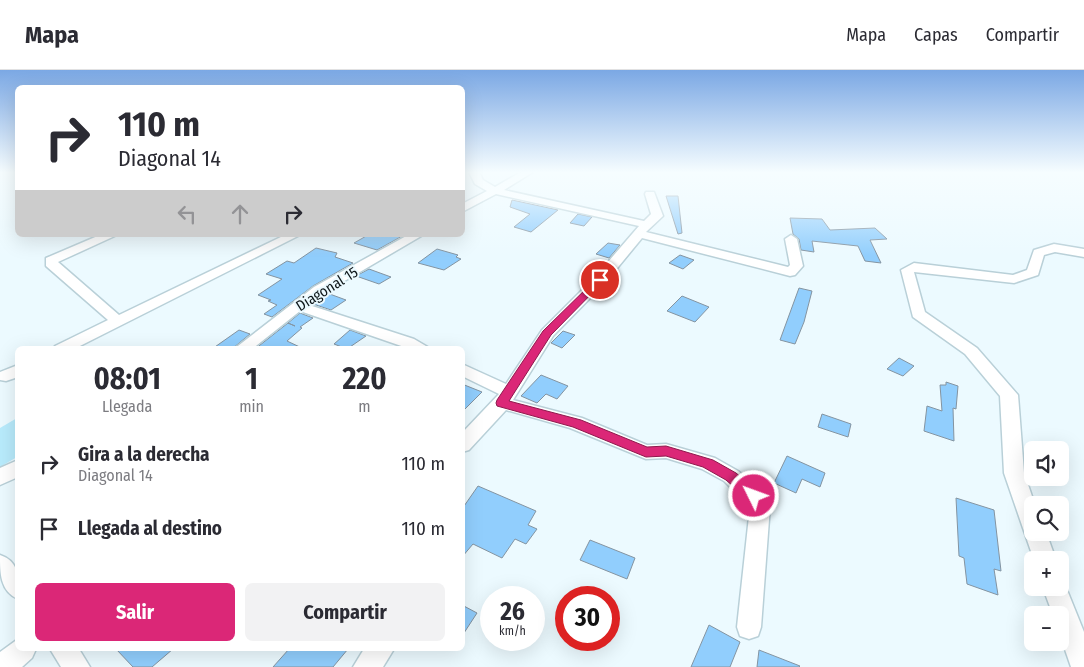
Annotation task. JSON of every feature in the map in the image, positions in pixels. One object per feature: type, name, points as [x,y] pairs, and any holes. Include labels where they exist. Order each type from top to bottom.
[{"type":"street","points":[[465,208],[480,200]]},
{"type":"street","points":[[530,200],[644,229],[790,272],[797,266],[791,239]]},
{"type":"street","points":[[465,442],[505,397],[547,333],[600,280],[652,218],[657,216],[652,200]]},
{"type":"street","points":[[106,237],[52,258],[51,263],[118,321]]},
{"type":"street","points":[[67,346],[290,237]]},
{"type":"street","name":"Diagonal 15","points":[[246,346],[319,290],[413,237]]},
{"type":"street","points":[[1024,502],[1014,473],[1009,395],[971,351],[918,314],[907,270],[914,267],[1014,279],[1032,272],[1038,253],[1054,248],[1084,253]]},
{"type":"street","points":[[299,306],[405,345]]},
{"type":"street","points":[[465,371],[505,397],[576,423],[646,452],[666,451],[708,463],[731,476],[754,496],[760,506],[749,627]]},
{"type":"street","points":[[15,372],[6,376],[15,380]]},
{"type":"street","points":[[0,477],[15,470]]},
{"type":"street","points":[[0,565],[15,584]]},
{"type":"street","points":[[1058,596],[1084,666]]},
{"type":"street","points":[[2,667],[21,651]]},
{"type":"street","points":[[65,651],[77,667]]},
{"type":"street","points":[[366,667],[379,651]]},
{"type":"shaded area","points":[[15,419],[15,458],[0,467],[0,428]]},
{"type":"building","points":[[512,200],[558,210],[531,232],[514,227],[530,214],[510,207]]},
{"type":"building","points":[[667,200],[678,200],[682,233],[678,234]]},
{"type":"building","points":[[578,214],[592,217],[584,226],[570,223]]},
{"type":"building","points":[[790,218],[822,219],[830,230],[875,228],[887,239],[870,240],[881,263],[865,261],[858,246],[812,241],[814,252],[801,250],[799,239],[793,234]]},
{"type":"building","points":[[364,237],[400,237],[377,250],[354,243]]},
{"type":"building","points":[[608,243],[620,245],[609,258],[596,254]]},
{"type":"building","points":[[316,248],[337,253],[335,257],[353,263],[313,286],[272,317],[264,314],[277,305],[268,301],[271,300],[258,295],[282,279],[266,274],[287,261],[294,263]]},
{"type":"building","points":[[437,249],[458,255],[456,257],[461,259],[444,270],[418,263]]},
{"type":"building","points":[[680,255],[694,260],[683,269],[669,263]]},
{"type":"building","points":[[369,269],[391,277],[379,284],[356,276]]},
{"type":"building","points":[[799,288],[812,291],[804,322],[795,344],[780,340]]},
{"type":"building","points":[[327,293],[346,300],[331,310],[313,304]]},
{"type":"building","points":[[682,296],[709,307],[695,322],[667,311]]},
{"type":"building","points":[[300,313],[313,318],[300,327],[302,328],[287,341],[298,346],[259,346]]},
{"type":"building","points":[[239,330],[250,334],[236,346],[216,346]]},
{"type":"building","points":[[350,330],[366,336],[351,346],[334,344]]},
{"type":"building","points":[[563,331],[575,335],[562,348],[551,343]]},
{"type":"building","points":[[899,358],[914,366],[903,376],[887,369]]},
{"type":"building","points":[[541,375],[568,386],[557,399],[546,394],[537,403],[521,396]]},
{"type":"building","points":[[946,382],[958,386],[956,409],[953,408],[954,441],[924,431],[927,406],[942,411],[940,385],[946,385]]},
{"type":"building","points":[[465,385],[482,392],[465,409]]},
{"type":"building","points":[[822,414],[851,424],[848,437],[818,427]]},
{"type":"building","points":[[787,456],[825,473],[820,487],[802,479],[796,493],[774,483]]},
{"type":"building","points":[[478,486],[536,511],[528,525],[537,529],[526,544],[515,539],[502,558],[473,544],[465,553],[465,505]]},
{"type":"building","points":[[956,498],[994,510],[1001,571],[994,569],[998,595],[967,584],[964,558],[959,556]]},
{"type":"building","points":[[590,540],[635,558],[627,579],[580,560]]},
{"type":"building","points":[[465,607],[477,613],[465,631]]},
{"type":"building","points":[[709,625],[740,642],[730,667],[691,667]]},
{"type":"building","points":[[759,650],[800,666],[757,667]]},
{"type":"building","points":[[118,651],[171,651],[152,667],[133,667]]},
{"type":"building","points":[[287,651],[346,651],[333,667],[273,667]]},
{"type":"route","points":[[600,280],[547,333],[502,403],[576,423],[646,452],[666,451],[708,463],[731,476],[754,496]]}]
